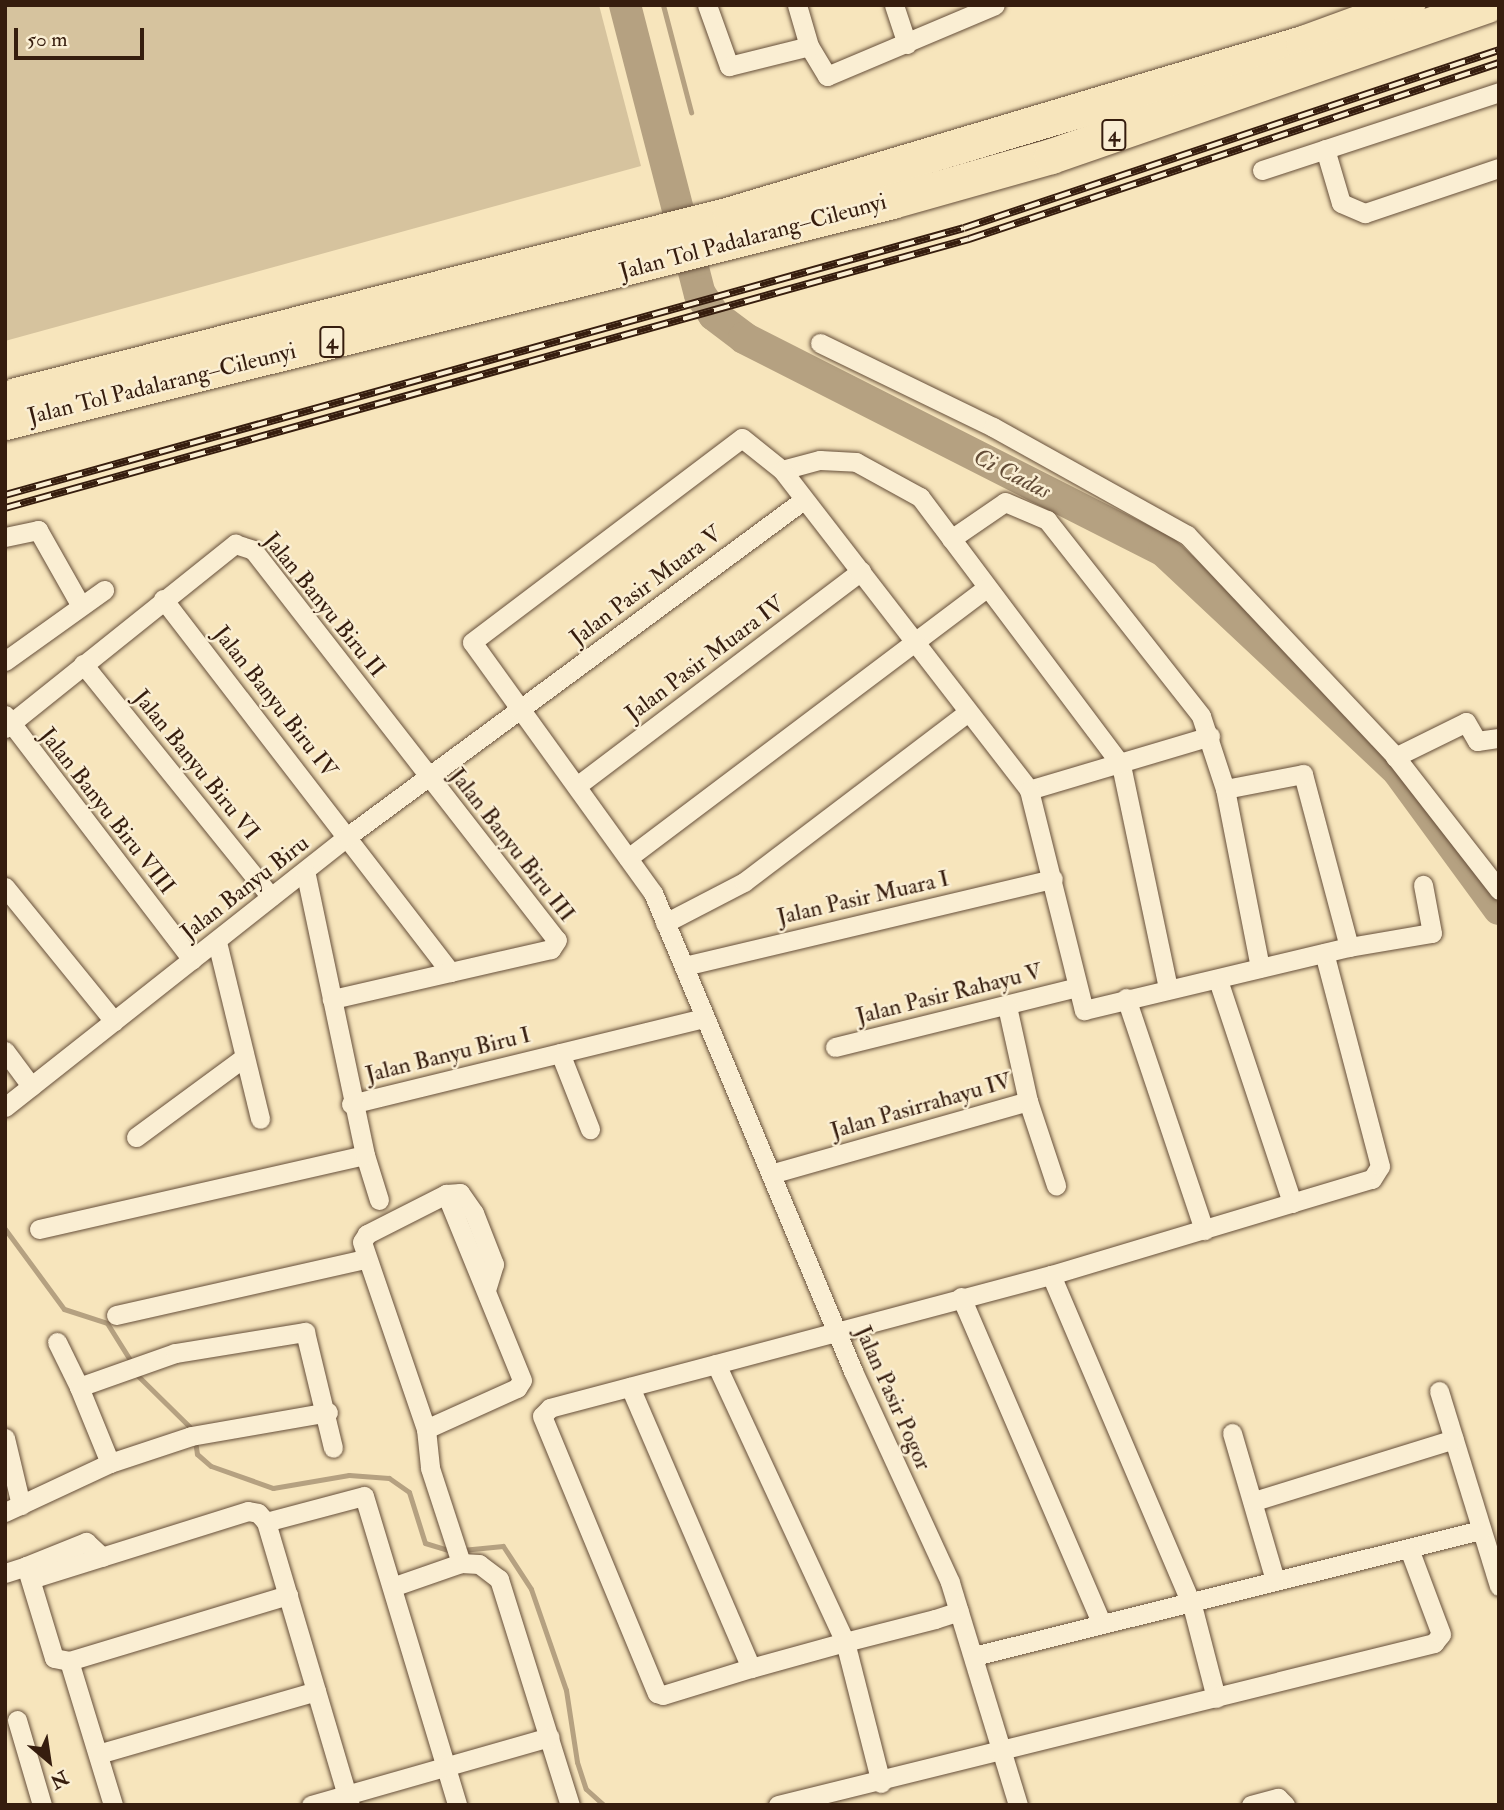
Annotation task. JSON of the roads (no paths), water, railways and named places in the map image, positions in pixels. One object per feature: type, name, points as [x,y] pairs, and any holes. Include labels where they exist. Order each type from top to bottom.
[{"type":"highway","name":"Jalan Tol Padalarang–Cileunyi","points":[[732,229],[1408,5]]},
{"type":"highway","name":"Jalan Tol Padalarang–Cileunyi","points":[[5,422],[657,248],[1051,156],[1488,5]]},
{"type":"highway","name":"Jalan Tol Padalarang–Cileunyi","points":[[5,398],[657,248]]},
{"type":"street","points":[[707,5],[729,66],[809,46]]},
{"type":"street","points":[[797,5],[809,46],[827,76],[991,6]]},
{"type":"street","points":[[894,5],[907,44]]},
{"type":"street","points":[[1262,170],[1499,92]]},
{"type":"street","points":[[1325,149],[1342,202],[1364,213],[1499,168]]},
{"type":"street","points":[[820,343],[993,427],[1187,535],[1395,757],[1499,890]]},
{"type":"street","name":"Jalan Pasir Pogor","points":[[782,470],[745,438],[735,439],[473,636],[476,655],[578,785],[628,858],[665,923],[703,1018],[774,1173],[836,1329],[960,1611],[1018,1805]]},
{"type":"street","points":[[1168,988],[1121,765],[920,497],[872,467],[820,460],[782,470],[802,501],[861,571],[917,642],[967,713],[1030,790],[1053,879],[1074,988],[1084,1010],[1349,947],[1432,933],[1423,885]]},
{"type":"street","name":"Jalan Pasir Muara V","points":[[519,711],[802,501]]},
{"type":"street","points":[[951,539],[1005,502],[1047,520],[1210,736],[1225,789],[1260,968]]},
{"type":"street","points":[[5,537],[38,530],[81,606]]},
{"type":"street","name":"Jalan Banyu Biru II","points":[[7,723],[235,544],[248,546],[429,775]]},
{"type":"street","name":"Jalan Pasir Muara IV","points":[[578,785],[861,571]]},
{"type":"street","points":[[628,858],[986,588]]},
{"type":"street","points":[[5,661],[104,590]]},
{"type":"street","name":"Jalan Banyu Biru IV","points":[[163,599],[450,972]]},
{"type":"street","name":"Jalan Banyu Biru VI","points":[[83,664],[271,897]]},
{"type":"street","name":"Jalan Banyu Biru","points":[[5,1107],[217,943],[271,897],[306,874],[348,836],[519,711]]},
{"type":"street","points":[[665,923],[744,882],[967,713]]},
{"type":"street","points":[[1395,757],[1466,722],[1476,741],[1499,738]]},
{"type":"street","name":"Jalan Banyu Biru VIII","points":[[7,723],[192,960]]},
{"type":"street","points":[[1030,790],[1121,765],[1210,736]]},
{"type":"street","points":[[1225,789],[1303,774],[1349,947]]},
{"type":"street","name":"Jalan Banyu Biru III","points":[[429,775],[557,944],[450,972]]},
{"type":"street","name":"Jalan Banyu Biru I","points":[[306,874],[351,1104],[703,1018]]},
{"type":"street","name":"Jalan Pasir Muara I","points":[[684,966],[1053,879]]},
{"type":"street","points":[[5,887],[114,1021]]},
{"type":"street","points":[[217,943],[243,1058],[261,1119]]},
{"type":"street","points":[[960,1611],[663,1695],[654,1690],[542,1421],[550,1408],[836,1329],[1051,1275],[1358,1186],[1380,1166],[1324,953]]},
{"type":"street","points":[[332,999],[450,972]]},
{"type":"street","points":[[1218,980],[1292,1203]]},
{"type":"street","name":"Jalan Pasir Rahayu V","points":[[835,1047],[1074,988]]},
{"type":"street","points":[[1126,998],[1204,1230]]},
{"type":"street","name":"Jalan Pasirrahayu IV","points":[[774,1173],[1028,1101],[1007,1006]]},
{"type":"street","points":[[5,1051],[31,1086]]},
{"type":"street","points":[[560,1052],[590,1129]]},
{"type":"street","points":[[136,1137],[243,1058]]},
{"type":"street","points":[[1028,1101],[1056,1185]]},
{"type":"street","points":[[351,1104],[379,1200]]},
{"type":"street","points":[[39,1229],[365,1155]]},
{"type":"street","points":[[426,1429],[520,1385],[486,1290],[446,1194],[367,1234],[365,1259],[426,1429],[430,1468],[460,1560]]},
{"type":"street","points":[[116,1315],[365,1259]]},
{"type":"street","points":[[1051,1275],[1192,1605],[1216,1698]]},
{"type":"street","points":[[961,1297],[1102,1624]]},
{"type":"street","points":[[79,1387],[143,1360],[301,1330],[312,1341],[333,1448]]},
{"type":"street","points":[[57,1342],[110,1463]]},
{"type":"street","points":[[716,1364],[845,1642],[881,1783]]},
{"type":"street","points":[[630,1387],[751,1668]]},
{"type":"street","points":[[1440,1391],[1499,1586]]},
{"type":"street","points":[[5,1438],[13,1508],[110,1463],[200,1434],[328,1412]]},
{"type":"street","points":[[1232,1433],[1275,1580]]},
{"type":"street","points":[[1254,1501],[1454,1439]]},
{"type":"street","points":[[266,1522],[361,1494],[392,1587],[457,1805]]},
{"type":"street","points":[[5,1573],[28,1573],[102,1557],[248,1511],[266,1522],[349,1801]]},
{"type":"street","points":[[974,1656],[1192,1605],[1275,1580],[1481,1530]]},
{"type":"street","points":[[778,1805],[881,1783],[1437,1642],[1441,1634],[1409,1549]]},
{"type":"street","points":[[392,1587],[460,1560],[479,1563],[499,1579],[570,1805]]},
{"type":"street","points":[[28,1573],[54,1658],[69,1661],[288,1595]]},
{"type":"street","points":[[69,1661],[113,1805]]},
{"type":"street","points":[[97,1754],[316,1691]]},
{"type":"street","points":[[17,1720],[42,1805]]},
{"type":"street","points":[[311,1805],[349,1801],[444,1765],[550,1737]]},
{"type":"street","points":[[1251,1805],[1278,1798],[1285,1805]]},
{"type":"waterway","name":"Ci Cadas","points":[[625,5],[700,294],[714,315],[744,338],[1164,551],[1398,771],[1499,909]]},
{"type":"waterway","points":[[663,5],[691,112]]},
{"type":"waterway","points":[[5,1229],[64,1309],[107,1323],[132,1363]]},
{"type":"waterway","points":[[135,1373],[194,1431]]},
{"type":"waterway","points":[[195,1440],[197,1454],[211,1466],[273,1488],[349,1475],[389,1478],[409,1492],[425,1543],[452,1551]]},
{"type":"waterway","points":[[462,1550],[503,1546],[531,1589],[566,1690],[577,1762],[586,1789],[604,1805]]},
{"type":"railway","points":[[5,495],[964,228],[1499,50]]},
{"type":"railway","points":[[5,508],[969,239],[1499,63]]}]
